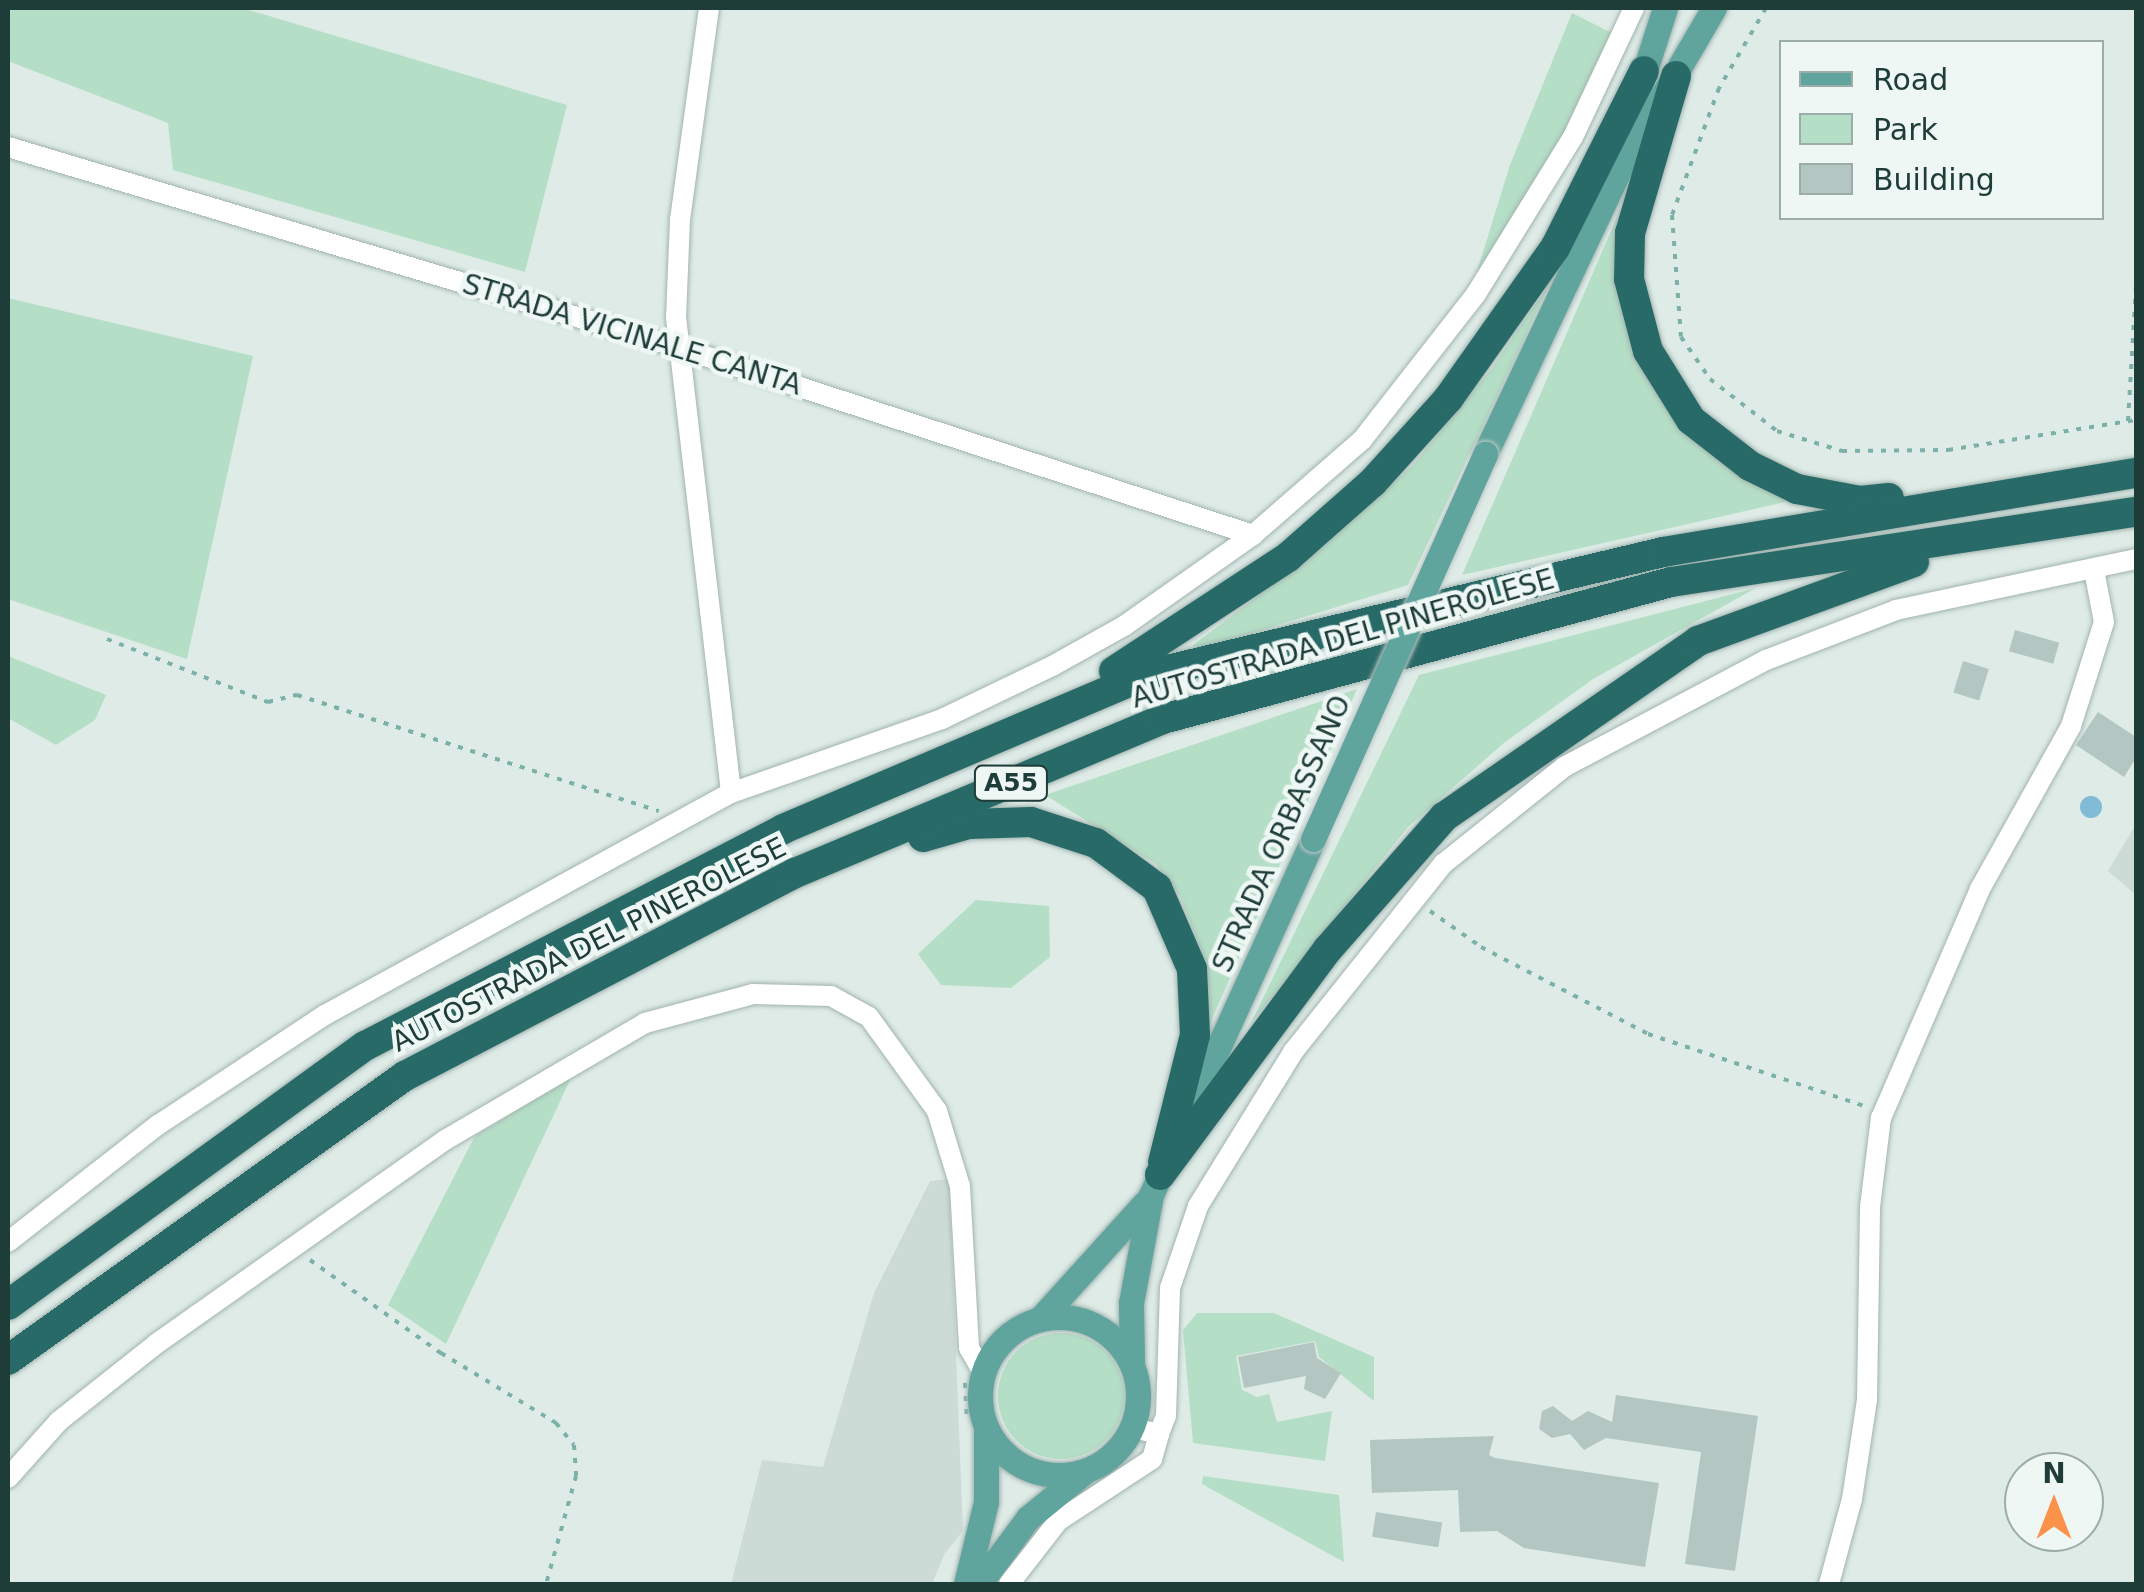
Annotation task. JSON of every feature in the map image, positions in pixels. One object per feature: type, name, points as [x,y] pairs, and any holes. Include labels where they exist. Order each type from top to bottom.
[{"type":"highway","points":[[783,829],[1152,651],[1330,522],[1448,399],[1524,298],[1608,153],[1644,71]]},
{"type":"highway","points":[[1676,76],[1641,186],[1629,279],[1648,351],[1691,420],[1782,481],[1860,501],[2091,480]]},
{"type":"highway","name":"AUTOSTRADA DEL PINEROLESE","points":[[8,1306],[364,1046],[783,829],[1146,675],[1662,552],[2136,473]]},
{"type":"highway","points":[[1156,1185],[1328,949],[1444,817],[1551,737],[1698,641],[1894,566],[2128,513]]},
{"type":"highway","name":"AUTOSTRADA DEL PINEROLESE","points":[[8,1360],[404,1076],[795,874],[1163,719],[1671,582],[2128,513]]},
{"type":"highway","points":[[795,874],[969,824],[1032,822],[1096,843],[1157,888],[1192,968],[1194,1035],[1156,1185]]},
{"type":"main road","name":"STRADA ORBASSANO","points":[[1618,172],[1665,8]]},
{"type":"main road","name":"STRADA ORBASSANO","points":[[1132,1428],[1139,1395],[1132,1362],[1132,1291],[1156,1185],[1485,454],[1618,172],[1714,8]]},
{"type":"main road","name":"STRADA ORBASSANO","points":[[983,1372],[1005,1337],[1041,1318],[1085,1276],[1156,1185]]},
{"type":"main road","points":[[1041,1318],[1094,1324],[1132,1362]]},
{"type":"main road","points":[[966,1584],[986,1502],[986,1429],[979,1400],[983,1372]]},
{"type":"main road","points":[[979,1584],[1028,1518],[1084,1472],[1113,1455],[1132,1428]]},
{"type":"main road","points":[[986,1429],[1003,1452],[1027,1469],[1056,1476],[1084,1472]]},
{"type":"street","points":[[709,8],[680,219],[677,346],[731,793]]},
{"type":"street","points":[[8,1242],[158,1125],[325,1015],[731,793],[996,694],[1124,626],[1252,535],[1362,440],[1476,294],[1573,137],[1634,8]]},
{"type":"street","name":"STRADA VICINALE CANTA","points":[[8,147],[677,346],[1252,535]]},
{"type":"street","points":[[1010,1584],[1058,1521],[1152,1460],[1171,1373],[1170,1288],[1198,1206],[1293,1052],[1443,864],[1526,794],[1692,695],[1896,610],[2136,560]]},
{"type":"street","points":[[1829,1584],[1852,1499],[1867,1400],[1870,1208],[1881,1118],[1980,889],[2072,726],[2104,622],[2094,570]]},
{"type":"street","points":[[8,1478],[59,1421],[290,1246],[445,1140],[645,1023],[753,994],[831,996],[869,1016],[886,1035],[950,1140],[965,1230],[969,1348],[983,1372]]},
{"type":"street","points":[[1132,1428],[1159,1434]]},
{"type":"path","points":[[1766,8],[1718,88],[1672,215],[1681,337],[1710,379],[1777,431],[1842,452],[1948,450],[2136,420]]},
{"type":"path","points":[[2128,421],[2136,287]]},
{"type":"path","points":[[107,638],[268,702],[297,695],[683,818]]},
{"type":"path","points":[[1418,895],[1481,947],[1648,1034],[1866,1107],[1881,1118]]},
{"type":"path","points":[[290,1246],[441,1353],[556,1423],[574,1445],[576,1476],[546,1584]]},
{"type":"shaded area","points":[[2136,824],[2136,895],[2108,871]]},
{"type":"shaded area","points":[[949,1179],[963,1531],[945,1553],[932,1584],[731,1584],[762,1460],[823,1467],[874,1293],[930,1181]]},
{"type":"green space","points":[[8,8],[242,8],[567,105],[525,272],[173,170],[168,123],[8,61]]},
{"type":"green space","points":[[1572,13],[1612,33],[1562,143],[1476,275],[1510,165]]},
{"type":"green space","points":[[1621,208],[1619,240],[1639,358],[1794,500],[1462,575]]},
{"type":"green space","points":[[1550,283],[1408,585],[1197,650],[1193,645],[1322,548],[1414,464],[1493,367]]},
{"type":"green space","points":[[8,298],[253,356],[187,659],[8,599]]},
{"type":"green space","points":[[1756,588],[1593,679],[1505,742],[1408,827],[1251,1023],[1419,675]]},
{"type":"green space","points":[[8,656],[106,695],[95,720],[56,745],[8,718]]},
{"type":"green space","points":[[1357,689],[1208,1028],[1203,955],[1180,896],[1156,864],[1045,795]]},
{"type":"green space","points":[[976,900],[1049,906],[1050,957],[1011,988],[941,985],[918,954]]},
{"type":"green space","points":[[571,1078],[446,1344],[388,1305],[475,1136]]},
{"type":"green space","points":[[1197,1313],[1274,1313],[1374,1357],[1374,1401],[1319,1357],[1315,1341],[1236,1356],[1242,1390],[1257,1397],[1269,1394],[1277,1422],[1332,1411],[1325,1461],[1193,1443],[1183,1330]]},
{"type":"green space","points":[[1061,1333],[1085,1337],[1106,1351],[1120,1372],[1124,1396],[1120,1420],[1106,1441],[1085,1455],[1061,1459],[1037,1455],[1016,1441],[1002,1420],[998,1396],[1002,1372],[1016,1351],[1037,1337]]},
{"type":"green space","points":[[1203,1476],[1339,1495],[1344,1562],[1202,1484]]},
{"type":"water","points":[[2091,796],[2099,799],[2099,815],[2091,818],[2083,815],[2080,807],[2083,799]]},
{"type":"building","points":[[2015,630],[2059,643],[2053,664],[2009,651]]},
{"type":"building","points":[[1963,661],[1989,669],[1979,700],[1953,693]]},
{"type":"building","points":[[2098,712],[2136,737],[2136,758],[2124,777],[2076,745]]},
{"type":"building","points":[[1314,1342],[1317,1358],[1341,1373],[1325,1399],[1304,1389],[1306,1376],[1244,1388],[1238,1357]]},
{"type":"building","points":[[1616,1395],[1758,1416],[1735,1571],[1685,1564],[1701,1452],[1606,1438],[1584,1450],[1570,1434],[1552,1438],[1539,1429],[1542,1411],[1553,1406],[1572,1421],[1588,1411],[1612,1422]]},
{"type":"building","points":[[1494,1436],[1489,1455],[1495,1458],[1659,1483],[1645,1567],[1524,1548],[1497,1531],[1460,1532],[1458,1490],[1372,1493],[1370,1440]]},
{"type":"building","points":[[1376,1512],[1442,1522],[1438,1547],[1372,1537]]}]
